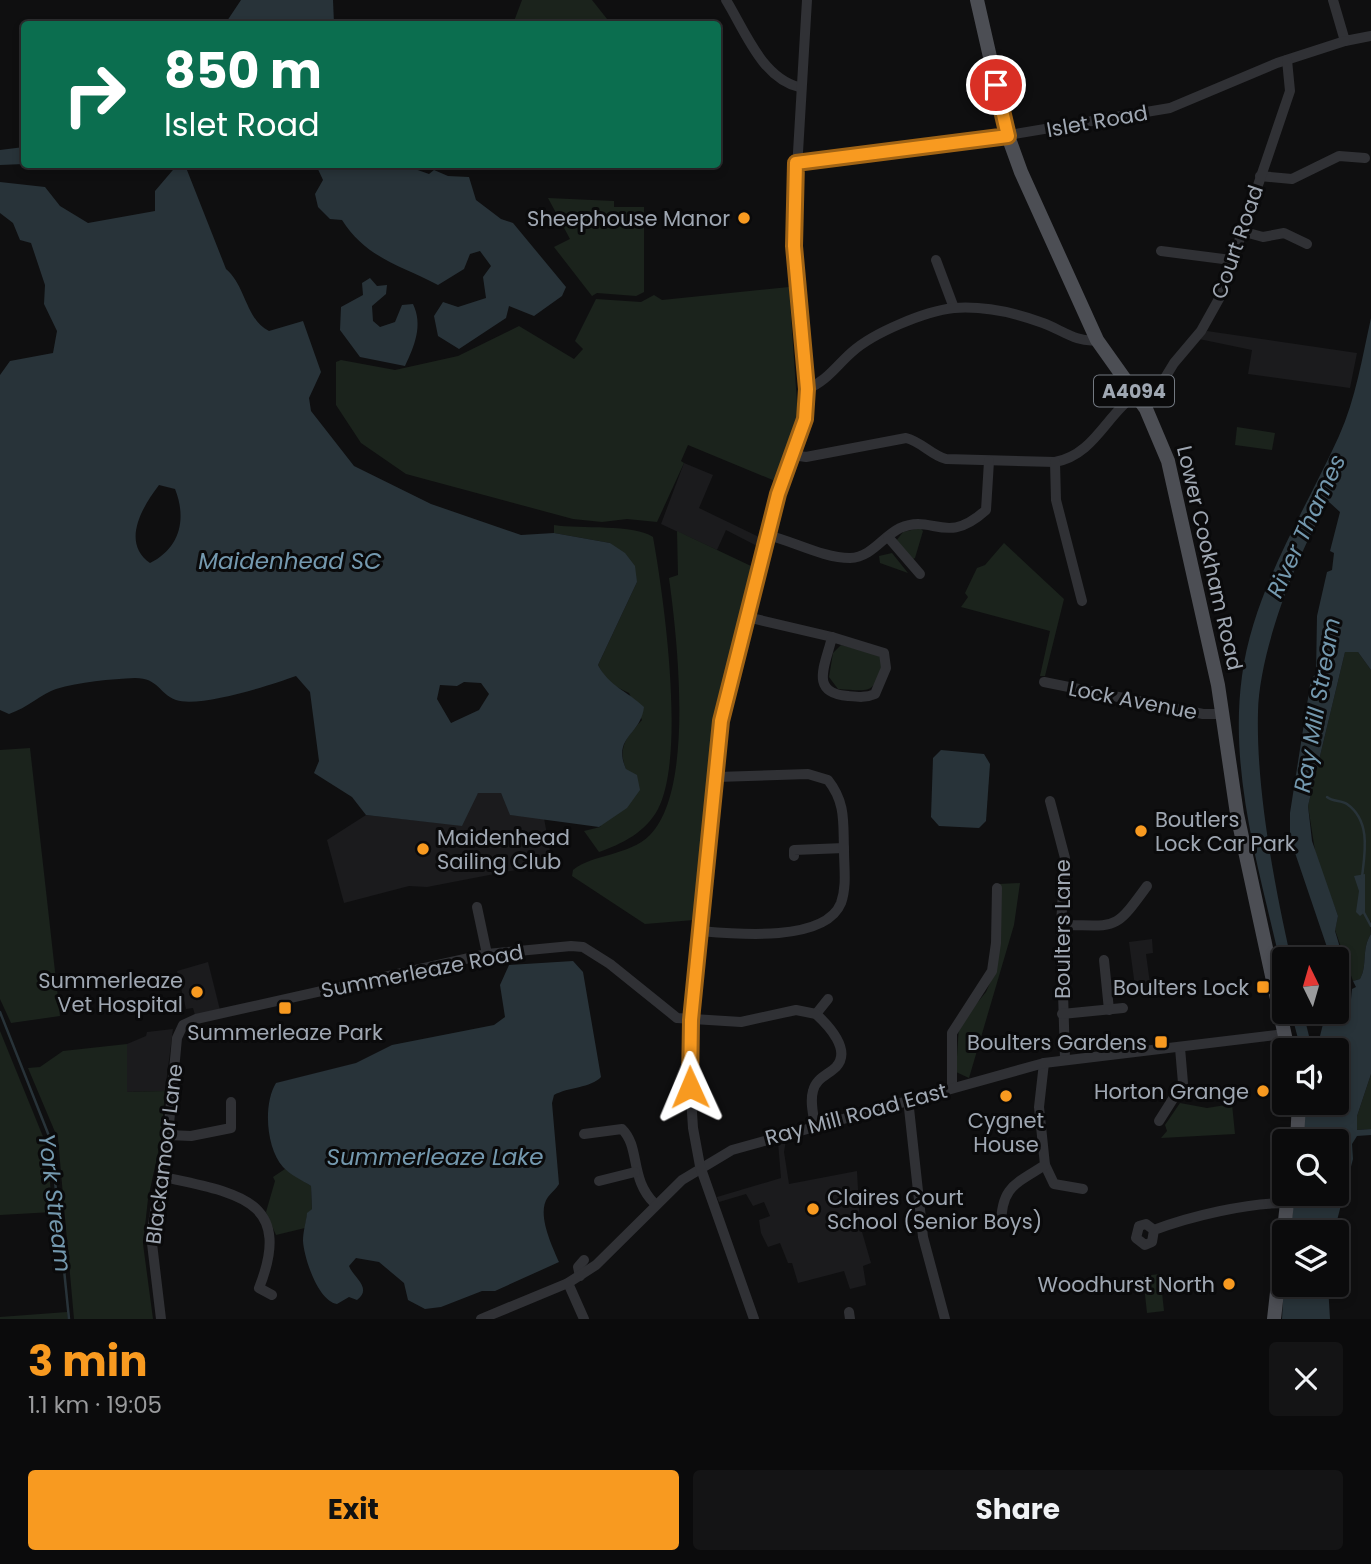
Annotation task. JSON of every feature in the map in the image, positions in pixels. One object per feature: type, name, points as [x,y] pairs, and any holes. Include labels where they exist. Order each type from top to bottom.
[{"type":"main road","name":"Lower Cookham Road","points":[[977,0],[1008,136],[1057,255],[1097,340],[1146,409],[1168,461],[1199,591],[1237,814],[1284,1034]]},
{"type":"main road","name":"A4094","points":[[1284,1034],[1285,1038]]},
{"type":"main road","points":[[1274,1319],[1286,1206]]},
{"type":"street","points":[[726,0],[771,73],[785,84],[799,87]]},
{"type":"street","points":[[754,1319],[700,1166],[692,1128],[689,1066],[691,1020],[721,721],[767,535],[805,419],[807,389],[794,246],[799,87],[807,0]]},
{"type":"street","points":[[1333,0],[1345,41]]},
{"type":"street","name":"Islet Road","points":[[796,163],[1008,136],[1170,108],[1287,60],[1345,41],[1371,36]]},
{"type":"street","name":"Court Road","points":[[1146,409],[1174,363],[1201,331],[1220,297],[1290,91],[1287,60]]},
{"type":"street","points":[[1260,176],[1292,179],[1339,156],[1365,158]]},
{"type":"street","points":[[1241,231],[1263,237],[1284,233],[1307,244]]},
{"type":"street","points":[[1167,254],[1231,260]]},
{"type":"street","points":[[936,260],[954,309]]},
{"type":"street","points":[[807,389],[818,385],[854,349],[903,323],[954,309],[1002,311],[1043,323],[1085,342],[1097,340]]},
{"type":"street","points":[[793,455],[806,457],[906,438],[916,440],[936,456],[946,459],[1055,462],[1072,459],[1086,449],[1136,394]]},
{"type":"street","points":[[767,535],[847,558],[866,554],[901,527],[916,525],[957,528],[970,524],[986,510],[989,461]]},
{"type":"street","points":[[1055,462],[1056,500],[1083,601]]},
{"type":"street","points":[[888,537],[920,574]]},
{"type":"street","points":[[747,617],[832,637],[884,653],[887,663],[875,694],[864,697],[835,695],[826,689],[822,678],[832,637]]},
{"type":"street","name":"Lock Avenue","points":[[1044,682],[1203,714],[1222,714]]},
{"type":"street","points":[[701,931],[765,934],[826,921],[840,906],[845,885],[844,806],[828,780],[808,774],[717,778]]},
{"type":"street","name":"Boulters Lane","points":[[1050,801],[1065,858],[1061,925],[1065,1059]]},
{"type":"street","points":[[792,852],[844,848]]},
{"type":"street","points":[[1061,925],[1112,925],[1122,920],[1147,886]]},
{"type":"street","points":[[952,1088],[952,1033],[992,971],[996,943],[993,896]]},
{"type":"street","points":[[477,907],[487,954]]},
{"type":"street","name":"Summerleaze Road","points":[[178,1031],[197,1019],[487,954],[583,947],[610,964],[677,1018],[691,1020]]},
{"type":"street","points":[[1104,960],[1109,1010]]},
{"type":"street","points":[[816,1014],[828,999]]},
{"type":"street","points":[[1062,1014],[1123,1008]]},
{"type":"street","points":[[691,1020],[741,1022],[796,1010],[816,1014],[837,1040],[841,1055],[837,1066],[814,1087],[811,1097],[815,1125]]},
{"type":"street","name":"Blackamoor Lane","points":[[161,1319],[151,1235],[168,1135],[178,1031]]},
{"type":"street","name":"Ray Mill Road East","points":[[481,1319],[580,1276],[596,1265],[655,1203],[700,1166],[732,1150],[1044,1063],[1284,1034]]},
{"type":"street","points":[[1158,1121],[1183,1083],[1180,1048]]},
{"type":"street","points":[[1044,1063],[1040,1107],[1045,1165],[1054,1184],[1083,1189]]},
{"type":"street","points":[[908,1099],[923,1237],[945,1319]]},
{"type":"street","points":[[168,1135],[191,1136],[231,1128],[231,1102]]},
{"type":"street","points":[[584,1134],[622,1129],[630,1137],[635,1172],[646,1195],[655,1203]]},
{"type":"street","points":[[1001,1226],[1001,1203],[1014,1184],[1045,1165]]},
{"type":"street","points":[[599,1181],[635,1172]]},
{"type":"street","points":[[160,1176],[241,1196],[256,1209],[269,1228],[270,1252],[256,1293],[272,1296]]},
{"type":"street","points":[[1154,1230],[1272,1200]]},
{"type":"street","points":[[580,1276],[578,1267],[584,1260]]},
{"type":"street","points":[[568,1283],[584,1319]]},
{"type":"shaded area","points":[[522,0],[592,0],[609,21],[514,21]]},
{"type":"shaded area","points":[[548,198],[614,201],[614,207],[644,207],[644,292],[636,296],[597,293],[592,296],[554,247],[570,239]]},
{"type":"shaded area","points":[[789,287],[798,417],[775,481],[688,445],[681,461],[684,463],[657,522],[573,519],[406,474],[361,443],[336,405],[336,362],[341,360],[395,370],[458,356],[519,326],[574,359],[583,349],[575,341],[596,299],[641,302],[654,295],[662,300]]},
{"type":"shaded area","points":[[1207,331],[1357,353],[1350,388],[1248,374],[1252,350],[1199,339]]},
{"type":"shaded area","points":[[1237,427],[1275,433],[1272,450],[1235,445]]},
{"type":"shaded area","points":[[684,463],[713,475],[699,508],[759,537],[757,546],[726,530],[717,550],[661,524]]},
{"type":"shaded area","points":[[554,525],[634,530],[653,537],[662,598],[672,715],[671,752],[666,784],[658,809],[647,824],[625,841],[599,852],[584,831],[600,827],[626,769],[623,748],[642,720],[629,693],[608,683],[598,665],[637,582],[610,543],[554,533]]},
{"type":"shaded area","points":[[920,528],[923,531],[915,558],[911,560],[896,541],[903,532]]},
{"type":"shaded area","points":[[677,531],[751,566],[714,723],[694,920],[645,924],[572,876],[573,870],[581,865],[632,847],[650,835],[664,813],[673,784],[678,749],[679,711],[676,637],[669,578],[678,575]]},
{"type":"shaded area","points":[[1004,543],[1064,599],[1045,676],[1040,676],[1050,631],[961,607],[968,597],[965,593],[977,568],[985,565]]},
{"type":"shaded area","points":[[892,553],[908,573],[880,563],[879,556]]},
{"type":"shaded area","points":[[841,645],[878,654],[883,661],[877,680],[870,688],[838,689],[829,677],[833,653]]},
{"type":"shaded area","points":[[1345,652],[1358,652],[1371,670],[1371,934],[1366,945],[1362,974],[1360,979],[1353,981],[1349,970],[1349,947],[1341,947],[1335,930],[1338,916],[1316,857],[1308,806]]},
{"type":"shaded area","points":[[30,748],[60,1016],[11,1023],[0,999],[0,750]]},
{"type":"shaded area","name":"Maidenhead Sailing Club","points":[[478,793],[501,793],[511,815],[544,818],[552,863],[427,887],[409,886],[344,903],[327,840],[366,815],[449,824]]},
{"type":"shaded area","points":[[1020,883],[1014,925],[969,1078],[956,1072],[959,1025],[986,992],[997,967],[999,884]]},
{"type":"shaded area","points":[[1152,939],[1153,953],[1146,954],[1151,991],[1136,994],[1129,942]]},
{"type":"shaded area","points":[[208,962],[220,1010],[195,1015],[193,1008],[186,1009],[177,971]]},
{"type":"shaded area","points":[[173,1029],[165,1091],[127,1092],[127,1044],[146,1036],[147,1032]]},
{"type":"shaded area","points":[[0,1031],[46,1144],[53,1212],[0,1215]]},
{"type":"shaded area","points":[[127,1044],[127,1092],[165,1091],[161,1139],[148,1199],[143,1244],[153,1319],[74,1319],[58,1139],[28,1068],[40,1067],[63,1051]]},
{"type":"shaded area","points":[[1371,1074],[1371,1129],[1357,1130],[1357,1116]]},
{"type":"shaded area","points":[[1180,1103],[1207,1108],[1232,1104],[1235,1134],[1161,1138],[1167,1131],[1165,1125]]},
{"type":"shaded area","name":"Claires Court School (Senior Boys)","points":[[786,1140],[784,1152],[789,1184],[857,1171],[860,1225],[871,1263],[863,1266],[866,1285],[850,1289],[844,1271],[798,1283],[792,1263],[788,1263],[780,1243],[768,1247],[761,1233],[759,1220],[770,1216],[764,1202],[753,1206],[746,1194],[719,1202],[717,1197],[781,1178],[778,1142]]},
{"type":"shaded area","points":[[285,1169],[311,1186],[312,1209],[307,1214],[305,1228],[276,1235],[266,1212],[275,1181],[273,1177]]},
{"type":"shaded area","points":[[1160,1274],[1164,1311],[1147,1313],[1143,1276]]},
{"type":"shaded area","points":[[67,1312],[68,1319],[0,1319],[0,1317]]},
{"type":"water","points":[[241,0],[333,0],[334,21],[227,21]]},
{"type":"water","points":[[21,147],[21,164],[0,165],[0,150]]},
{"type":"water","name":"Maidenhead SC","points":[[175,168],[186,168],[226,269],[238,284],[255,319],[269,331],[303,321],[321,372],[309,398],[311,411],[354,466],[431,504],[521,535],[554,533],[610,543],[625,553],[635,566],[637,582],[598,665],[613,683],[644,707],[638,724],[622,750],[626,769],[637,775],[640,790],[627,808],[599,827],[510,815],[501,793],[478,793],[462,826],[366,815],[352,797],[314,773],[319,761],[310,692],[296,676],[236,694],[187,702],[170,697],[154,683],[143,679],[95,681],[56,689],[9,714],[0,710],[0,375],[10,361],[53,353],[57,331],[44,304],[45,285],[31,243],[20,240],[13,223],[0,213],[0,182],[45,187],[60,206],[88,223],[155,211],[155,191]],"holes":[[[159,485],[175,489],[180,511],[178,532],[168,549],[150,563],[141,555],[137,545],[137,525],[146,504]],[[481,683],[489,694],[479,710],[451,723],[437,699],[440,685]]]},
{"type":"water","points":[[317,168],[412,168],[429,174],[434,170],[448,176],[469,177],[476,200],[501,219],[513,223],[566,287],[562,296],[534,316],[509,306],[506,318],[459,349],[438,336],[434,316],[443,302],[458,307],[486,298],[483,277],[491,266],[480,251],[470,254],[464,269],[438,285],[373,252],[351,233],[342,220],[330,219],[318,207],[315,194],[323,180]]},
{"type":"water","points":[[370,278],[377,286],[387,285],[386,294],[372,306],[373,321],[380,327],[395,322],[402,305],[413,304],[418,327],[415,343],[405,366],[360,357],[340,330],[341,307],[363,295],[362,283]]},
{"type":"water","points":[[1371,318],[1371,670],[1358,652],[1345,652],[1308,806],[1312,841],[1338,916],[1335,931],[1340,947],[1327,947],[1290,838],[1290,813],[1311,679],[1316,674],[1317,616],[1327,572],[1332,570],[1334,553],[1330,551],[1340,512],[1329,502],[1305,547],[1282,603],[1272,632],[1260,688],[1258,742],[1263,804],[1289,947],[1276,947],[1244,791],[1239,714],[1242,676],[1248,644],[1268,583],[1339,436],[1358,378]]},
{"type":"water","points":[[941,750],[984,754],[990,764],[986,821],[979,828],[939,826],[931,817],[933,758]]},
{"type":"water","points":[[1365,874],[1365,912],[1360,916],[1356,912],[1359,891],[1354,876]]},
{"type":"water","points":[[1371,934],[1371,1074],[1357,1116],[1357,1130],[1371,1129],[1371,1135],[1357,1136],[1352,1144],[1353,1159],[1349,1174],[1349,1129],[1304,1129],[1305,1115],[1349,1115],[1349,1038],[1320,1038],[1323,1024],[1349,1024],[1349,999],[1352,989],[1356,987],[1353,981],[1360,979],[1362,974]]},
{"type":"water","name":"Summerleaze Lake","points":[[573,961],[583,972],[601,1077],[597,1081],[554,1095],[552,1103],[559,1184],[545,1204],[544,1220],[559,1262],[495,1291],[482,1291],[441,1307],[425,1309],[408,1300],[404,1283],[379,1262],[356,1258],[349,1266],[363,1287],[361,1296],[357,1300],[349,1297],[337,1304],[330,1301],[313,1278],[304,1248],[307,1213],[312,1209],[311,1186],[283,1167],[277,1159],[270,1138],[269,1102],[276,1083],[356,1063],[392,1045],[494,1025],[505,1017],[500,985],[509,965]]},
{"type":"water","points":[[1294,1024],[1306,1024],[1310,1038],[1298,1038]]},
{"type":"water","points":[[1293,1206],[1341,1206],[1337,1220],[1292,1220]]},
{"type":"water","points":[[1283,1297],[1329,1297],[1330,1319],[1282,1319]]},
{"type":"waterway","points":[[1327,797],[1347,804],[1360,819],[1365,838],[1362,877]]},
{"type":"waterway","points":[[1363,911],[1371,926]]},
{"type":"waterway","name":"York Stream","points":[[0,1012],[51,1141],[69,1319]]},
{"type":"place","name":"Sheephouse Manor","points":[[744,218]]},
{"type":"place","name":"Boutlers Lock Car Park","points":[[1141,831]]},
{"type":"place","name":"Maidenhead Sailing Club","points":[[423,849]]},
{"type":"place","name":"Boulters Lock","points":[[1263,987]]},
{"type":"place","name":"Summerleaze Vet Hospital","points":[[197,992]]},
{"type":"place","name":"Summerleaze Park","points":[[285,1008]]},
{"type":"place","name":"Boulters Gardens","points":[[1161,1042]]},
{"type":"place","name":"Horton Grange","points":[[1263,1091]]},
{"type":"place","name":"Cygnet House","points":[[1006,1096]]},
{"type":"place","name":"Claires Court School (Senior Boys)","points":[[813,1209]]},
{"type":"place","name":"Woodhurst North","points":[[1229,1284]]},
{"type":"route","points":[[690,1087],[691,1020],[721,721],[778,494],[805,419],[807,389],[794,246],[796,163],[1008,136],[996,85]]},
{"type":"water label","name":"River Thames","points":[[1306,526]]},
{"type":"water label","name":"Ray Mill Stream","points":[[1317,705]]}]
